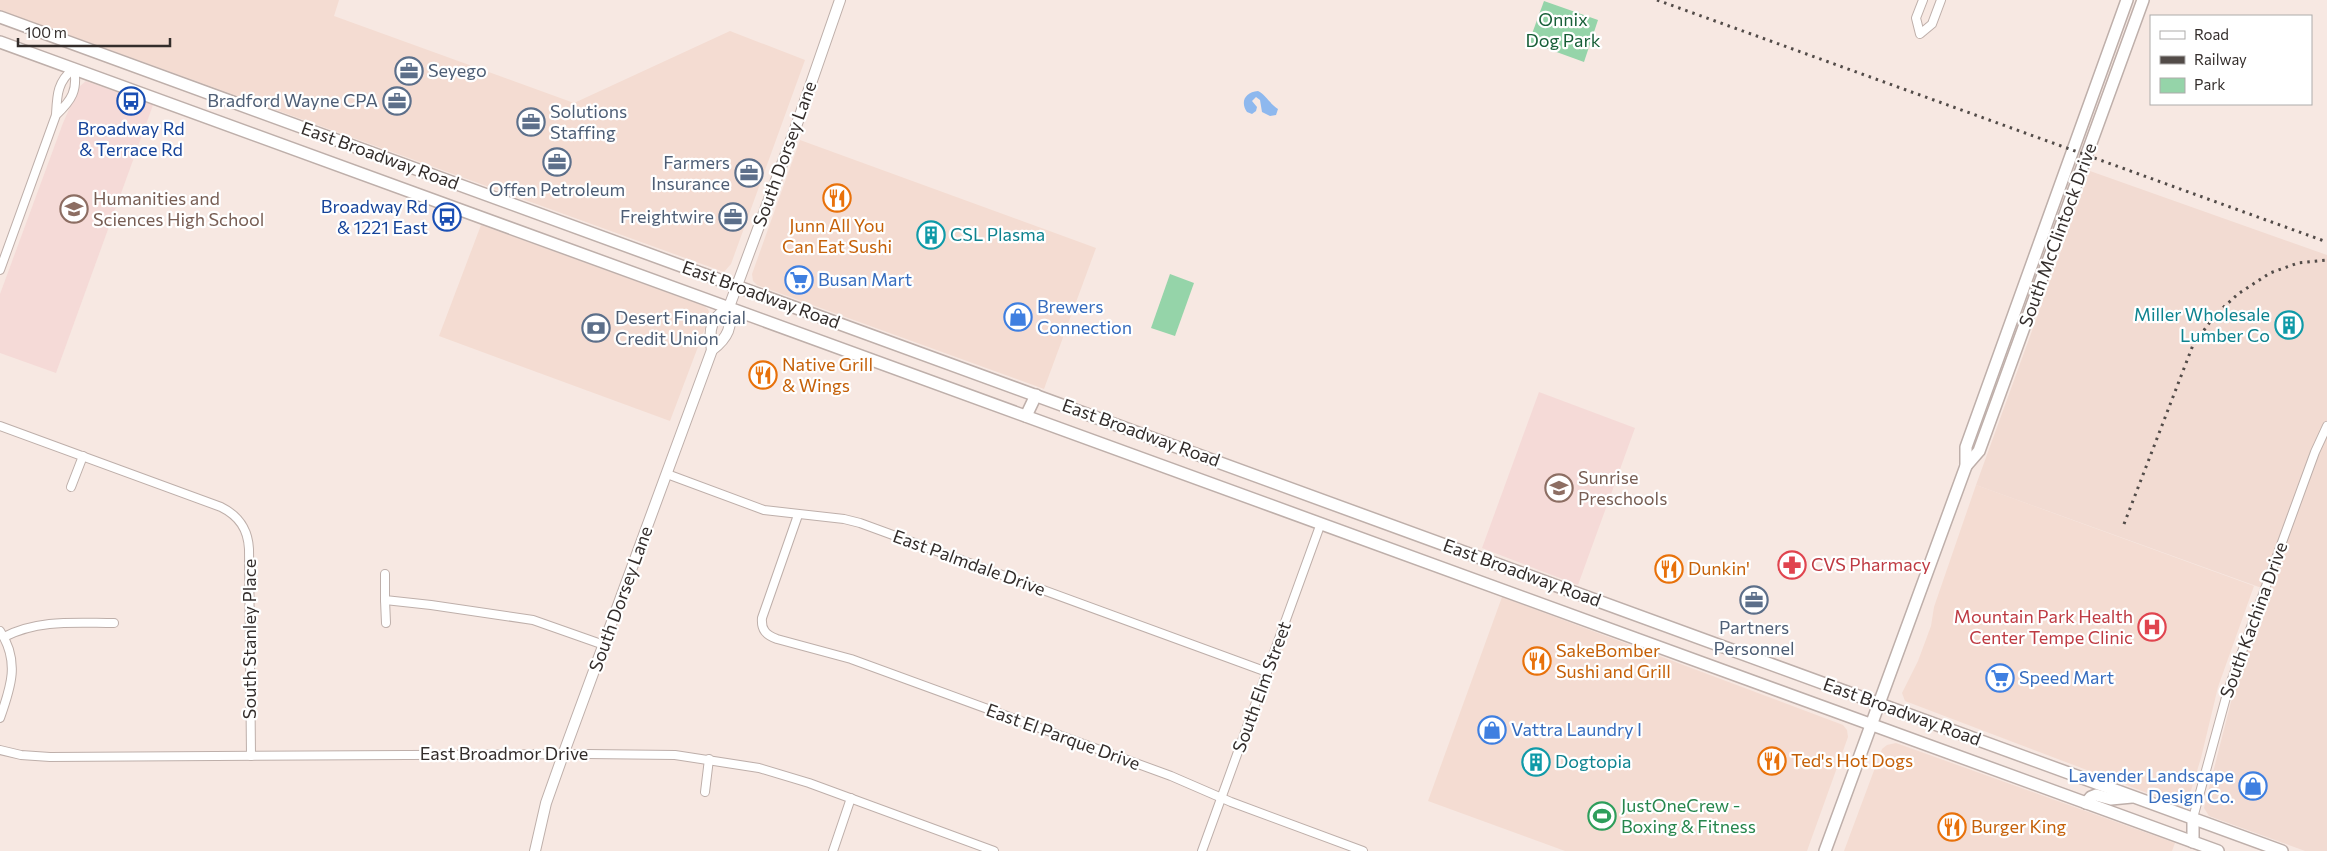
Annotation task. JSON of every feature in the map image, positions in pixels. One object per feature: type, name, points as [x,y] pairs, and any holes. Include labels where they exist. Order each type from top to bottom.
[{"type":"main road","name":"South McClintock Drive","points":[[1825,851],[1873,726],[1966,466],[1966,447],[2127,0]]},
{"type":"main road","name":"South McClintock Drive","points":[[1966,466],[1979,451],[2144,0]]},
{"type":"main road","name":"East Broadway Road","points":[[0,18],[1881,703],[2282,851]]},
{"type":"main road","name":"East Broadway Road","points":[[0,42],[2218,851]]},
{"type":"main road","points":[[74,68],[82,47]]},
{"type":"main road","points":[[297,150],[304,129]]},
{"type":"main road","points":[[482,217],[490,196]]},
{"type":"main road","points":[[1026,416],[1036,395]]},
{"type":"main road","points":[[1321,523],[1329,502]]},
{"type":"main road","points":[[1590,621],[1598,600]]},
{"type":"main road","points":[[2086,803],[2091,796],[2096,795],[2112,800],[2134,797]]},
{"type":"main road","points":[[2193,818],[2193,842]]},
{"type":"street","name":"South Dorsey Lane","points":[[535,851],[546,803],[712,350],[724,340],[732,320],[729,307],[840,0]]},
{"type":"street","points":[[1923,0],[1916,18],[1920,34],[1932,24],[1941,0]]},
{"type":"street","points":[[0,270],[56,115],[57,96],[63,77],[74,68],[77,83],[69,103],[56,115]]},
{"type":"street","name":"South Dorsey Lane","points":[[712,350],[709,335],[716,315],[729,307]]},
{"type":"street","points":[[0,426],[83,456],[71,487]]},
{"type":"street","name":"South Kachina Drive","points":[[2193,818],[2228,690],[2315,452],[2327,426]]},
{"type":"street","name":"South Stanley Place","points":[[83,456],[221,507],[236,517],[242,524],[246,532],[249,549],[251,756]]},
{"type":"street","name":"East Palmdale Drive","points":[[667,474],[764,510],[844,519],[860,523],[1267,672]]},
{"type":"street","name":"East El Parque Drive","points":[[798,515],[762,618],[763,630],[772,638],[851,659],[1171,776],[1221,798],[1363,851]]},
{"type":"street","name":"South Elm Street","points":[[1202,851],[1321,523]]},
{"type":"street","points":[[385,574],[386,623]]},
{"type":"street","points":[[385,600],[533,620],[604,645]]},
{"type":"street","points":[[0,718],[14,672],[11,653],[2,634],[35,625],[114,623]]},
{"type":"street","name":"East Broadmor Drive","points":[[0,750],[21,755],[50,757],[639,754],[709,759],[775,773],[851,798],[994,851]]},
{"type":"street","points":[[705,792],[709,759]]},
{"type":"street","points":[[833,851],[851,798]]},
{"type":"shaded area","points":[[0,0],[339,0],[334,16],[574,103],[730,31],[805,60],[731,264],[724,272],[0,10]]},
{"type":"shaded area","name":"Humanities and Sciences High School","points":[[86,81],[153,105],[56,373],[0,353],[0,294],[63,123],[79,87]]},
{"type":"shaded area","points":[[800,140],[1096,248],[1044,389],[757,285],[753,281],[752,274]]},
{"type":"shaded area","points":[[2090,171],[2327,255],[2327,851],[2305,851],[2209,816],[2204,808],[2235,686],[2270,591],[1976,485]]},
{"type":"shaded area","points":[[481,225],[708,309],[710,315],[670,421],[439,336]]},
{"type":"shaded area","name":"Sunrise Preschools","points":[[1539,392],[1635,428],[1578,585],[1482,548]]},
{"type":"shaded area","points":[[1976,485],[2254,586],[2218,687],[2201,758],[2189,797],[2183,804],[2179,805],[1905,701],[1902,693],[1918,661],[1931,626],[1934,607]]},
{"type":"shaded area","points":[[1502,597],[1843,725],[1847,730],[1848,737],[1807,851],[1565,851],[1428,801]]},
{"type":"shaded area","points":[[1896,743],[2175,843],[2172,851],[1844,851],[1882,749],[1887,745]]},
{"type":"green space","name":"Onnix Dog Park","points":[[1544,1],[1598,20],[1584,62],[1529,42]]},
{"type":"green space","points":[[1170,274],[1194,283],[1175,336],[1151,328]]},
{"type":"water","points":[[1258,91],[1278,109],[1276,115],[1270,116],[1262,112],[1260,100],[1256,97],[1252,101],[1257,107],[1256,111],[1252,114],[1247,112],[1244,105],[1245,98],[1250,93]]},
{"type":"railway","points":[[1657,0],[2327,242]]},
{"type":"railway","points":[[2124,524],[2193,345],[2216,314],[2238,294],[2270,273],[2298,263],[2327,260]]},
{"type":"place","name":"Seyego","points":[[409,71]]},
{"type":"place","name":"Broadway Rd & Terrace Rd","points":[[131,101]]},
{"type":"place","name":"Bradford Wayne CPA","points":[[397,101]]},
{"type":"place","name":"Solutions Staffing","points":[[531,122]]},
{"type":"place","name":"Offen Petroleum","points":[[557,162]]},
{"type":"place","name":"Farmers Insurance","points":[[749,173]]},
{"type":"place","name":"Junn All You Can Eat Sushi","points":[[837,198]]},
{"type":"place","name":"Humanities and Sciences High School","points":[[74,209]]},
{"type":"place","name":"Broadway Rd & 1221 East","points":[[447,217]]},
{"type":"place","name":"Freightwire","points":[[733,217]]},
{"type":"place","name":"CSL Plasma","points":[[931,235]]},
{"type":"place","name":"Busan Mart","points":[[799,280]]},
{"type":"place","name":"Brewers Connection","points":[[1018,317]]},
{"type":"place","name":"Miller Wholesale Lumber Co","points":[[2289,325]]},
{"type":"place","name":"Desert Financial Credit Union","points":[[596,328]]},
{"type":"place","name":"Native Grill & Wings","points":[[763,375]]},
{"type":"place","name":"Sunrise Preschools","points":[[1559,488]]},
{"type":"place","name":"CVS Pharmacy","points":[[1792,565]]},
{"type":"place","name":"Dunkin'","points":[[1669,569]]},
{"type":"place","name":"Partners Personnel","points":[[1754,600]]},
{"type":"place","name":"Mountain Park Health Center Tempe Clinic","points":[[2152,627]]},
{"type":"place","name":"SakeBomber Sushi and Grill","points":[[1537,661]]},
{"type":"place","name":"Speed Mart","points":[[2000,678]]},
{"type":"place","name":"Vattra Laundry I","points":[[1492,730]]},
{"type":"place","name":"Ted's Hot Dogs","points":[[1772,761]]},
{"type":"place","name":"Dogtopia","points":[[1536,762]]},
{"type":"place","name":"Lavender Landscape Design Co.","points":[[2253,786]]},
{"type":"place","name":"JustOneCrew - Boxing & Fitness","points":[[1602,816]]},
{"type":"place","name":"Burger King","points":[[1952,827]]}]
